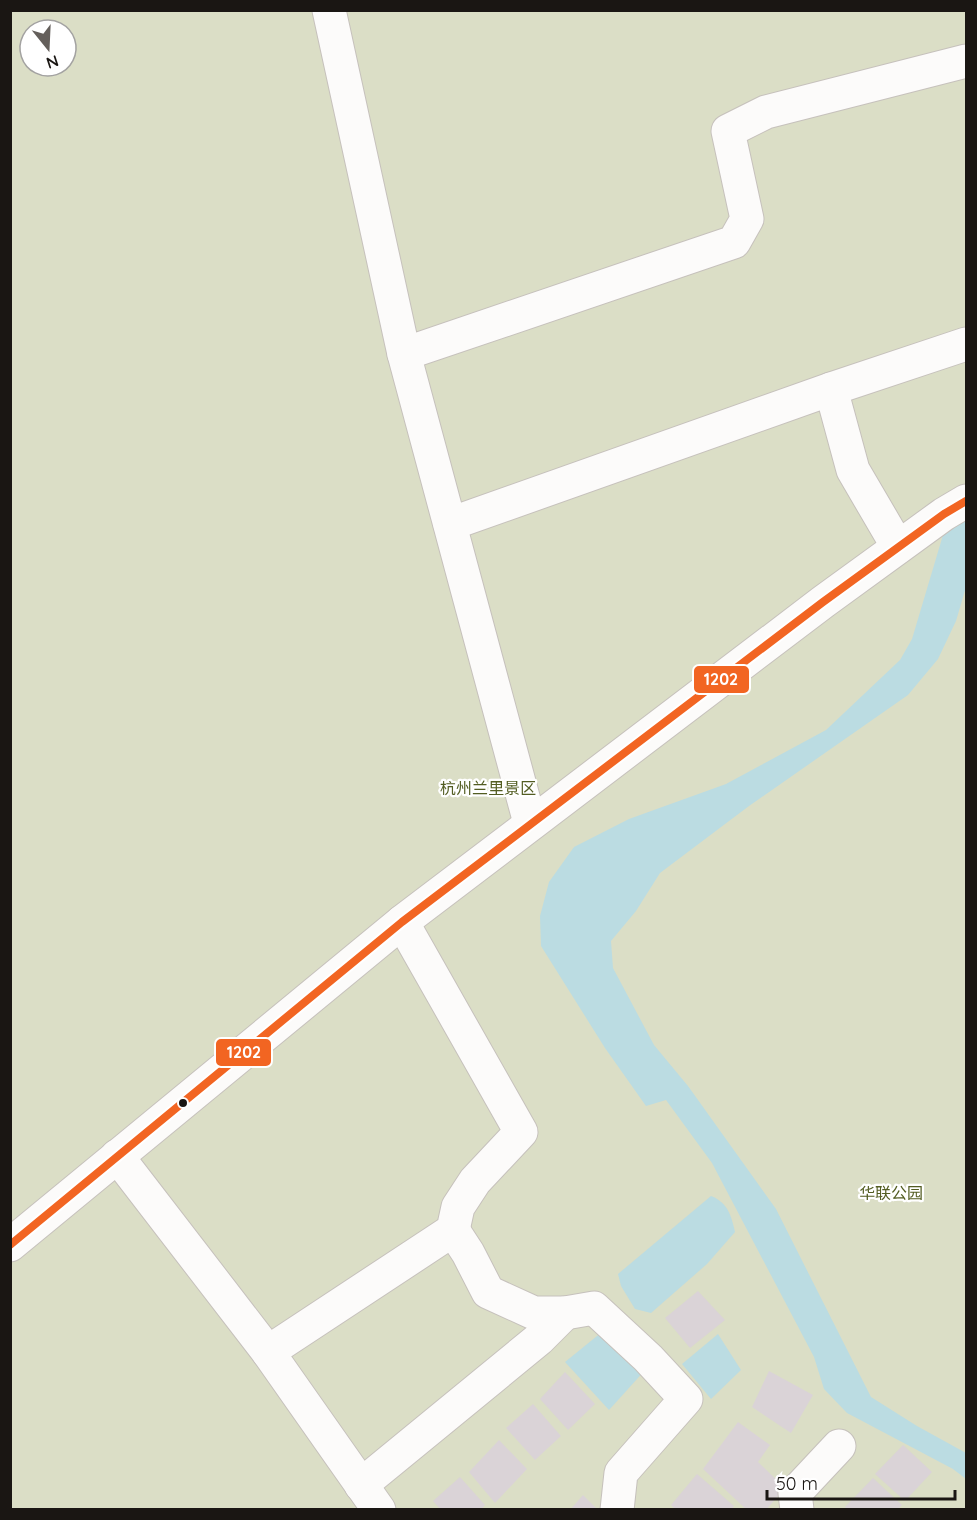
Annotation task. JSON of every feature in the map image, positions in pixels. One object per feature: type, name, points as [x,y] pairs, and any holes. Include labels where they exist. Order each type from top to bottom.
[{"type":"street","points":[[330,10],[404,354],[530,823]]},
{"type":"street","points":[[404,354],[734,242],[747,219],[728,131],[766,112],[966,61]]},
{"type":"street","points":[[450,525],[831,388],[966,344]]},
{"type":"street","points":[[831,388],[852,470],[898,547]]},
{"type":"street","points":[[10,1245],[402,922],[898,547],[966,501]]},
{"type":"street","points":[[268,1352],[453,1230],[458,1207],[475,1181],[521,1132],[402,922]]},
{"type":"street","points":[[117,1156],[268,1352],[370,1497],[565,1313]]},
{"type":"street","points":[[453,1230],[488,1292],[534,1313],[565,1313],[594,1308],[648,1358],[686,1399],[621,1473],[617,1509]]},
{"type":"street","points":[[797,1509],[795,1493],[839,1446]]},
{"type":"green space","name":"杭州兰里景区","points":[[10,11],[966,11],[966,1509],[11,1509]]},
{"type":"water","points":[[966,515],[966,587],[956,621],[938,659],[908,695],[749,806],[660,873],[636,911],[611,941],[613,968],[654,1045],[688,1086],[776,1209],[871,1397],[966,1453],[966,1479],[953,1469],[847,1413],[824,1389],[814,1357],[712,1163],[666,1100],[646,1106],[605,1048],[541,946],[540,916],[549,882],[574,847],[629,819],[726,784],[826,730],[900,660],[912,639],[943,535]]},
{"type":"water","points":[[711,1196],[728,1210],[735,1232],[707,1264],[651,1313],[635,1309],[621,1286],[618,1274]]},
{"type":"water","points":[[602,1332],[647,1368],[609,1410],[565,1362]]},
{"type":"water","points":[[718,1334],[741,1370],[711,1399],[682,1364]]},
{"type":"building","points":[[698,1291],[725,1320],[690,1348],[665,1318]]},
{"type":"building","points":[[769,1371],[813,1395],[791,1433],[752,1407]]},
{"type":"building","points":[[565,1372],[595,1404],[568,1430],[540,1399]]},
{"type":"building","points":[[533,1404],[561,1436],[535,1460],[506,1428]]},
{"type":"building","points":[[738,1422],[770,1445],[758,1462],[785,1488],[766,1510],[747,1510],[703,1469]]},
{"type":"building","points":[[499,1440],[527,1469],[495,1503],[469,1472]]},
{"type":"building","points":[[903,1445],[932,1472],[905,1501],[875,1474]]},
{"type":"building","points":[[697,1474],[734,1506],[731,1510],[676,1510],[671,1505]]},
{"type":"building","points":[[460,1477],[485,1505],[481,1510],[441,1510],[433,1501]]},
{"type":"building","points":[[873,1478],[902,1505],[897,1510],[848,1510],[845,1507]]},
{"type":"building","points":[[583,1495],[598,1510],[570,1510]]},
{"type":"transit line","name":"1202","points":[[10,1245],[402,922],[823,602],[944,514],[966,501]]},
{"type":"park label","name":"华联公园","points":[[891,1193]]}]
